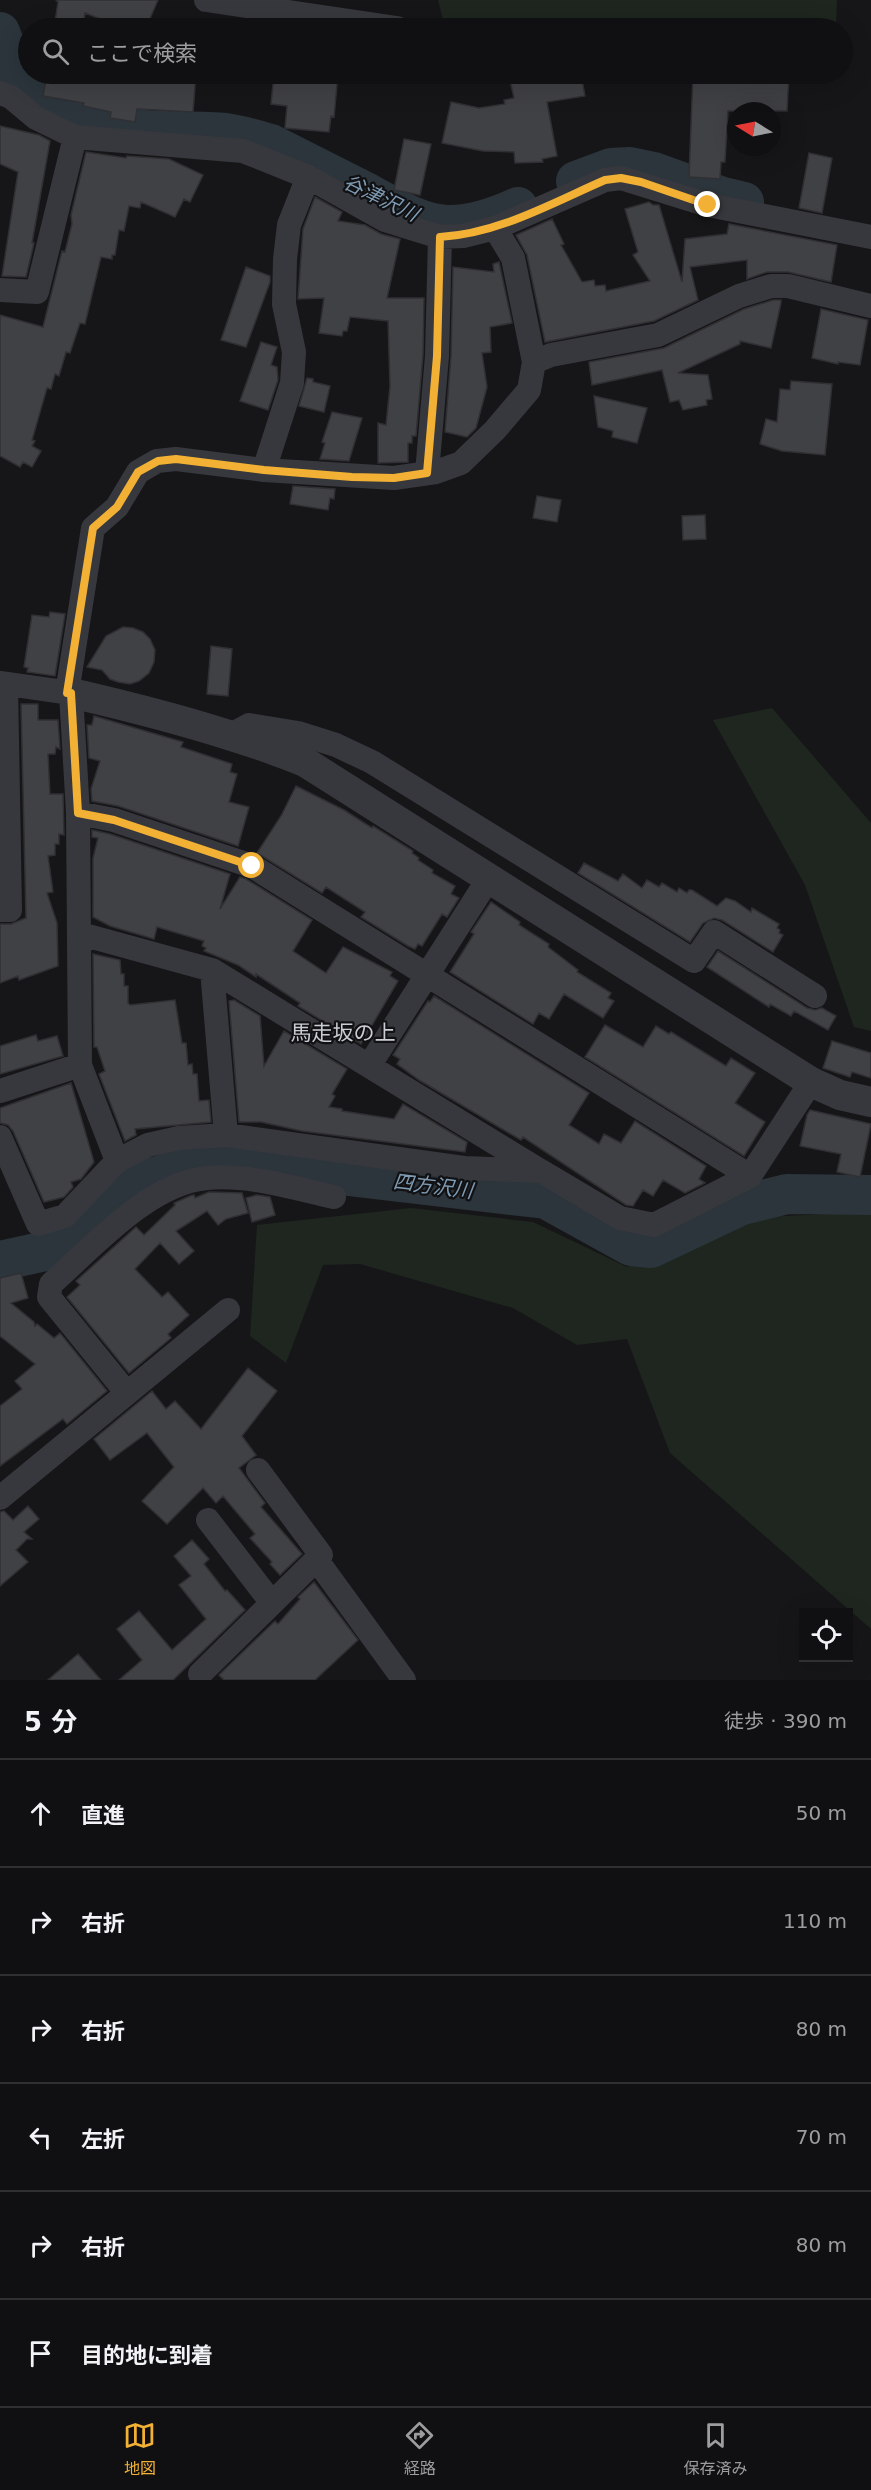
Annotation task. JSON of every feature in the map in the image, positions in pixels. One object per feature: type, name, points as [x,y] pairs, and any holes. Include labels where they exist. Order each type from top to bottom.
[{"type":"street","points":[[206,0],[329,18]]},
{"type":"street","points":[[0,93],[11,97],[36,118],[75,137],[243,151],[308,177],[385,220],[440,237],[463,236],[495,228],[605,180],[621,178],[708,205],[871,237]]},
{"type":"street","points":[[0,290],[37,292],[75,137]]},
{"type":"street","points":[[264,470],[292,383],[294,352],[284,304],[285,259],[289,225],[308,177]]},
{"type":"street","points":[[117,1161],[80,1065],[81,934],[78,813],[69,693],[93,528],[117,507],[138,472],[158,461],[176,459],[264,470],[394,478],[427,473],[461,463],[495,430],[529,390],[534,362],[513,258],[495,228]]},
{"type":"street","points":[[427,473],[437,356],[440,237]]},
{"type":"street","points":[[534,362],[551,355],[658,334],[739,296],[771,286],[788,286],[871,306]]},
{"type":"street","points":[[0,910],[10,910],[3,683],[69,693],[125,705],[270,748],[305,762],[811,1082],[840,1095],[871,1102]]},
{"type":"street","points":[[229,736],[249,724],[298,733],[336,745],[372,762],[694,961],[714,932],[815,996]]},
{"type":"street","points":[[78,813],[114,820],[252,866],[750,1176]]},
{"type":"street","points":[[369,1066],[489,878]]},
{"type":"street","points":[[81,934],[212,970],[620,1218],[654,1225],[750,1176],[811,1082]]},
{"type":"street","points":[[212,970],[226,1135]]},
{"type":"street","points":[[0,1091],[80,1065]]},
{"type":"street","points":[[0,1137],[38,1224],[65,1216],[117,1161],[148,1145],[178,1138],[226,1135],[464,1168],[541,1171]]},
{"type":"street","points":[[126,1392],[49,1297],[51,1284],[146,1201],[182,1183],[208,1178],[240,1178],[334,1197]]},
{"type":"street","points":[[0,1498],[228,1310]]},
{"type":"street","points":[[200,1678],[321,1555],[258,1470]]},
{"type":"street","points":[[208,1520],[272,1604]]},
{"type":"street","points":[[316,1559],[405,1680]]},
{"type":"shaded area","points":[[438,0],[837,0],[836,18],[442,18]]},
{"type":"shaded area","points":[[772,708],[871,823],[871,1031],[854,1027],[805,885],[713,720]]},
{"type":"shaded area","points":[[411,1208],[533,1222],[627,1267],[761,1217],[871,1212],[871,1629],[853,1613],[853,1608],[847,1608],[670,1453],[627,1339],[577,1345],[513,1308],[360,1264],[323,1265],[286,1363],[250,1336],[257,1225]]},
{"type":"building","points":[[56,0],[158,0],[150,18],[98,18],[85,13],[84,18],[56,18],[58,2]]},
{"type":"building","points":[[45,84],[195,84],[193,112],[137,109],[135,122],[110,118],[111,112],[83,106],[84,103],[43,96]]},
{"type":"building","points":[[273,84],[337,84],[334,117],[331,116],[329,132],[285,128],[287,106],[271,104]]},
{"type":"building","points":[[511,84],[583,84],[585,96],[547,102],[557,156],[542,159],[543,162],[515,163],[514,152],[483,151],[442,143],[451,102],[479,108],[505,104],[504,100],[514,98]]},
{"type":"building","points":[[693,84],[788,84],[787,111],[781,111],[781,102],[727,102],[725,162],[721,162],[720,179],[689,177]]},
{"type":"building","points":[[0,126],[39,135],[50,141],[32,243],[34,243],[26,277],[2,276],[18,172],[0,164]]},
{"type":"building","points":[[404,139],[431,144],[420,195],[394,190]]},
{"type":"building","points":[[86,152],[126,158],[127,156],[169,159],[203,175],[190,202],[184,199],[175,217],[141,202],[140,208],[129,206],[124,231],[119,230],[115,255],[112,255],[112,259],[101,257],[85,324],[80,323],[70,353],[66,352],[59,376],[55,374],[51,389],[47,388],[32,440],[35,441],[32,446],[41,451],[32,467],[23,462],[20,467],[0,456],[0,315],[43,327],[62,251],[65,252],[72,224],[71,215]]},
{"type":"building","points":[[809,153],[832,158],[822,213],[799,208]]},
{"type":"building","points":[[315,197],[342,212],[338,221],[365,225],[381,234],[400,239],[387,298],[424,298],[423,355],[416,436],[412,436],[412,443],[408,443],[408,462],[378,463],[378,423],[386,425],[390,386],[388,321],[350,317],[347,331],[343,331],[342,336],[319,333],[324,298],[298,299],[303,229]]},
{"type":"building","points":[[649,202],[659,205],[682,282],[685,239],[727,234],[729,224],[837,245],[831,282],[788,272],[767,272],[747,279],[747,260],[690,267],[698,300],[654,321],[545,342],[527,255],[516,235],[552,219],[564,244],[561,245],[582,282],[594,280],[595,286],[605,285],[606,291],[650,281],[633,255],[638,252],[625,209]]},
{"type":"building","points":[[499,262],[512,323],[490,327],[491,352],[482,353],[487,387],[476,428],[467,437],[445,432],[451,356],[453,267],[494,272],[493,264]]},
{"type":"building","points":[[246,267],[270,276],[270,282],[246,347],[221,340]]},
{"type":"building","points":[[773,300],[781,300],[781,303],[771,348],[740,341],[740,344],[678,373],[708,375],[712,399],[706,400],[707,405],[683,410],[679,400],[670,402],[662,370],[592,385],[589,362],[664,348],[744,309]]},
{"type":"building","points":[[821,309],[868,320],[860,365],[838,362],[838,364],[812,358]]},
{"type":"building","points":[[261,342],[277,347],[271,365],[277,367],[278,380],[268,410],[240,401]]},
{"type":"building","points":[[307,378],[313,379],[313,382],[330,386],[324,412],[299,406]]},
{"type":"building","points":[[791,381],[832,384],[825,455],[782,451],[760,444],[766,419],[777,422],[780,389],[790,390]]},
{"type":"building","points":[[594,396],[647,408],[637,443],[612,437],[613,431],[598,427]]},
{"type":"building","points":[[332,412],[362,418],[349,461],[320,459],[325,443],[322,442]]},
{"type":"building","points":[[293,486],[335,489],[334,499],[330,498],[328,510],[290,504]]},
{"type":"building","points":[[537,496],[561,500],[557,522],[533,518]]},
{"type":"building","points":[[705,515],[706,539],[683,540],[682,516]]},
{"type":"building","points":[[50,612],[65,614],[55,676],[27,672],[28,668],[24,667],[32,615],[49,617]]},
{"type":"building","points":[[123,627],[143,632],[150,639],[155,650],[154,662],[149,673],[139,681],[130,684],[110,679],[102,670],[87,667],[106,636]]},
{"type":"building","points":[[211,646],[232,649],[228,696],[207,694]]},
{"type":"building","points":[[21,704],[38,704],[38,720],[58,720],[60,749],[56,747],[55,754],[48,754],[50,794],[63,794],[64,835],[59,834],[59,844],[55,844],[55,855],[48,856],[53,892],[47,893],[57,923],[58,966],[19,980],[18,976],[0,983],[0,924],[11,924],[26,918]]},
{"type":"building","points":[[94,716],[183,742],[181,747],[232,764],[230,772],[237,774],[229,802],[249,807],[238,846],[118,806],[92,801],[91,789],[100,761],[89,758],[87,725],[92,725]]},
{"type":"building","points":[[296,786],[344,810],[372,828],[373,826],[413,851],[412,853],[419,858],[418,860],[433,870],[432,873],[455,886],[451,894],[459,898],[447,917],[442,914],[422,946],[418,944],[415,949],[408,946],[361,917],[365,912],[326,887],[322,893],[257,853],[281,816]]},
{"type":"building","points":[[92,830],[230,874],[220,909],[240,877],[246,879],[312,920],[293,951],[326,973],[343,947],[392,972],[390,976],[398,981],[361,1044],[298,1006],[300,1003],[256,974],[256,977],[238,965],[204,951],[206,948],[202,946],[204,941],[157,927],[154,939],[110,926],[93,917],[93,858],[98,838],[92,837]]},
{"type":"building","points":[[584,863],[618,881],[623,874],[642,888],[647,880],[659,887],[662,883],[677,892],[679,888],[687,893],[692,890],[717,906],[726,898],[735,901],[751,912],[752,908],[779,924],[777,928],[783,935],[773,952],[722,920],[714,918],[703,923],[690,942],[578,873]]},
{"type":"building","points":[[491,902],[520,922],[519,925],[549,944],[548,947],[578,970],[577,972],[611,993],[608,998],[614,1001],[603,1018],[564,994],[549,1019],[539,1013],[533,1024],[450,972],[474,934],[471,932]]},
{"type":"building","points":[[718,951],[807,1008],[815,1010],[822,1008],[836,1016],[828,1030],[794,1011],[791,1016],[770,1004],[769,1007],[707,967]]},
{"type":"building","points":[[93,954],[120,960],[121,974],[124,974],[124,986],[128,986],[130,1005],[175,1000],[182,1043],[186,1043],[188,1065],[192,1064],[193,1074],[197,1074],[199,1101],[209,1100],[211,1122],[135,1129],[136,1135],[125,1141],[99,1074],[105,1071],[97,1047],[94,1047]]},
{"type":"building","points":[[434,996],[589,1093],[569,1125],[599,1144],[604,1134],[621,1143],[635,1121],[706,1166],[699,1179],[705,1183],[685,1193],[663,1180],[653,1196],[643,1190],[633,1206],[626,1205],[523,1137],[521,1140],[419,1080],[397,1064],[400,1059],[393,1055],[428,1001],[430,1002]]},
{"type":"building","points":[[234,1000],[260,1016],[264,1066],[284,1031],[347,1069],[332,1094],[335,1096],[329,1107],[394,1119],[403,1104],[467,1142],[465,1152],[302,1131],[261,1122],[239,1122],[229,1001]]},
{"type":"building","points":[[605,1025],[643,1047],[656,1026],[669,1034],[671,1032],[726,1066],[731,1058],[755,1073],[735,1103],[765,1122],[744,1156],[585,1057]]},
{"type":"building","points":[[36,1035],[38,1041],[57,1036],[63,1056],[0,1074],[0,1046]]},
{"type":"building","points":[[832,1041],[871,1053],[871,1078],[852,1072],[850,1077],[823,1068]]},
{"type":"building","points":[[71,1083],[94,1162],[81,1179],[71,1182],[73,1187],[64,1197],[44,1202],[13,1131],[8,1125],[0,1123],[0,1108]]},
{"type":"building","points":[[810,1110],[871,1124],[860,1177],[837,1172],[841,1154],[800,1146]]},
{"type":"building","points":[[209,1192],[242,1193],[248,1213],[226,1219],[218,1225],[207,1211],[176,1231],[194,1251],[179,1264],[160,1243],[135,1269],[162,1297],[168,1292],[189,1315],[168,1334],[171,1338],[129,1373],[67,1297],[80,1285],[76,1281],[136,1227],[144,1235],[175,1205],[174,1203],[190,1196],[194,1195],[195,1198]]},
{"type":"building","points":[[257,1195],[270,1197],[275,1215],[252,1222],[246,1198]]},
{"type":"building","points":[[21,1273],[28,1298],[11,1303],[34,1322],[35,1326],[37,1324],[54,1338],[60,1333],[107,1391],[67,1424],[63,1419],[0,1466],[0,1406],[22,1389],[15,1381],[35,1364],[0,1336],[0,1278]]},
{"type":"building","points":[[248,1368],[277,1391],[242,1436],[256,1455],[239,1468],[265,1503],[261,1507],[302,1554],[280,1575],[270,1564],[272,1562],[250,1538],[255,1534],[223,1496],[216,1503],[203,1488],[167,1524],[142,1501],[174,1467],[147,1433],[110,1460],[94,1439],[152,1391],[166,1409],[175,1401],[201,1429]]},
{"type":"building","points":[[28,1506],[39,1519],[24,1532],[32,1539],[27,1539],[16,1550],[28,1562],[0,1586],[0,1512],[4,1511],[13,1520]]},
{"type":"building","points":[[192,1540],[209,1559],[204,1564],[225,1591],[227,1590],[245,1610],[173,1680],[119,1680],[142,1660],[117,1629],[139,1611],[172,1650],[206,1619],[179,1585],[191,1576],[174,1556]]},
{"type":"building","points":[[314,1582],[358,1640],[315,1680],[224,1680],[219,1675],[275,1621],[278,1624],[300,1599],[298,1597]]},
{"type":"building","points":[[78,1654],[101,1680],[48,1680]]},
{"type":"waterway","name":"谷津沢川","points":[[0,32],[18,74]]},
{"type":"waterway","name":"谷津沢川","points":[[24,84],[50,108],[72,118],[97,125],[226,133],[271,144],[405,213],[436,224],[456,225],[474,222],[518,207]]},
{"type":"waterway","name":"谷津沢川","points":[[576,181],[611,168],[630,167],[654,172],[723,197],[744,202]]},
{"type":"waterway","name":"四方沢川","points":[[0,1261],[59,1248],[87,1232],[141,1181],[190,1166],[220,1161],[546,1199],[631,1246],[651,1248],[742,1205],[787,1194],[871,1195]]},
{"type":"district","name":"馬走坂の上","points":[[343,1033]]},
{"type":"route","points":[[252,866],[114,820],[78,813],[71,693],[67,693],[93,528],[117,507],[138,472],[158,461],[176,459],[264,470],[352,477],[394,478],[427,473],[437,356],[440,237],[463,236],[495,228],[605,180],[621,178],[641,182],[708,205]]}]
